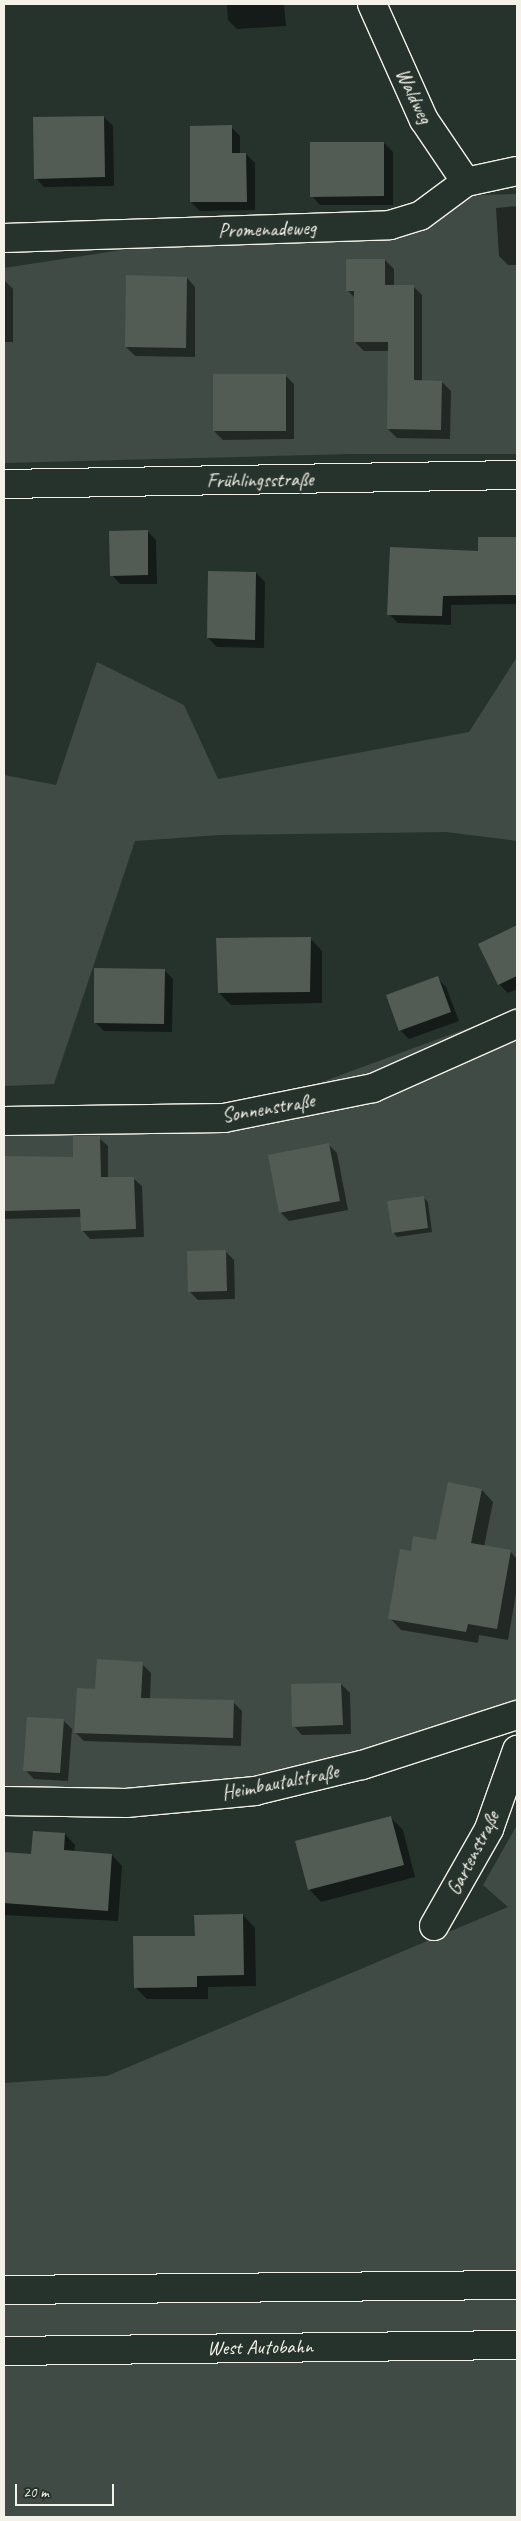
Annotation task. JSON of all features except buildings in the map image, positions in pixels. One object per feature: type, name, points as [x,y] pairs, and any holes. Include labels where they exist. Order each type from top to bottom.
[{"type":"main road","name":"Waldweg","points":[[372,4],[424,120],[466,182]]},
{"type":"main road","name":"Promenadeweg","points":[[4,238],[390,225],[420,216],[466,182],[517,171]]},
{"type":"main road","name":"Frühlingsstraße","points":[[4,484],[517,476]]},
{"type":"main road","name":"Sonnenstraße","points":[[4,1121],[224,1118],[373,1088],[517,1024]]},
{"type":"main road","name":"Heimbautalstraße","points":[[4,1800],[126,1803],[255,1791],[362,1766],[517,1715]]},
{"type":"main road","name":"Gartenstraße","points":[[434,1926],[489,1829],[517,1750]]},
{"type":"main road","points":[[4,2290],[517,2285]]},
{"type":"main road","name":"West Autobahn","points":[[4,2351],[517,2345]]},
{"type":"shaded area","points":[[517,194],[517,454],[348,454],[4,463],[4,268],[482,195]]},
{"type":"shaded area","points":[[517,657],[517,841],[446,832],[220,835],[135,841],[54,1084],[4,1086],[4,775],[56,785],[97,662],[184,705],[218,779],[469,732]]},
{"type":"shaded area","points":[[517,1010],[517,1714],[172,1799],[4,1791],[4,1121],[224,1118]]},
{"type":"shaded area","points":[[517,1825],[517,2517],[4,2517],[4,2083],[107,2076],[508,1907],[483,1885]]}]
